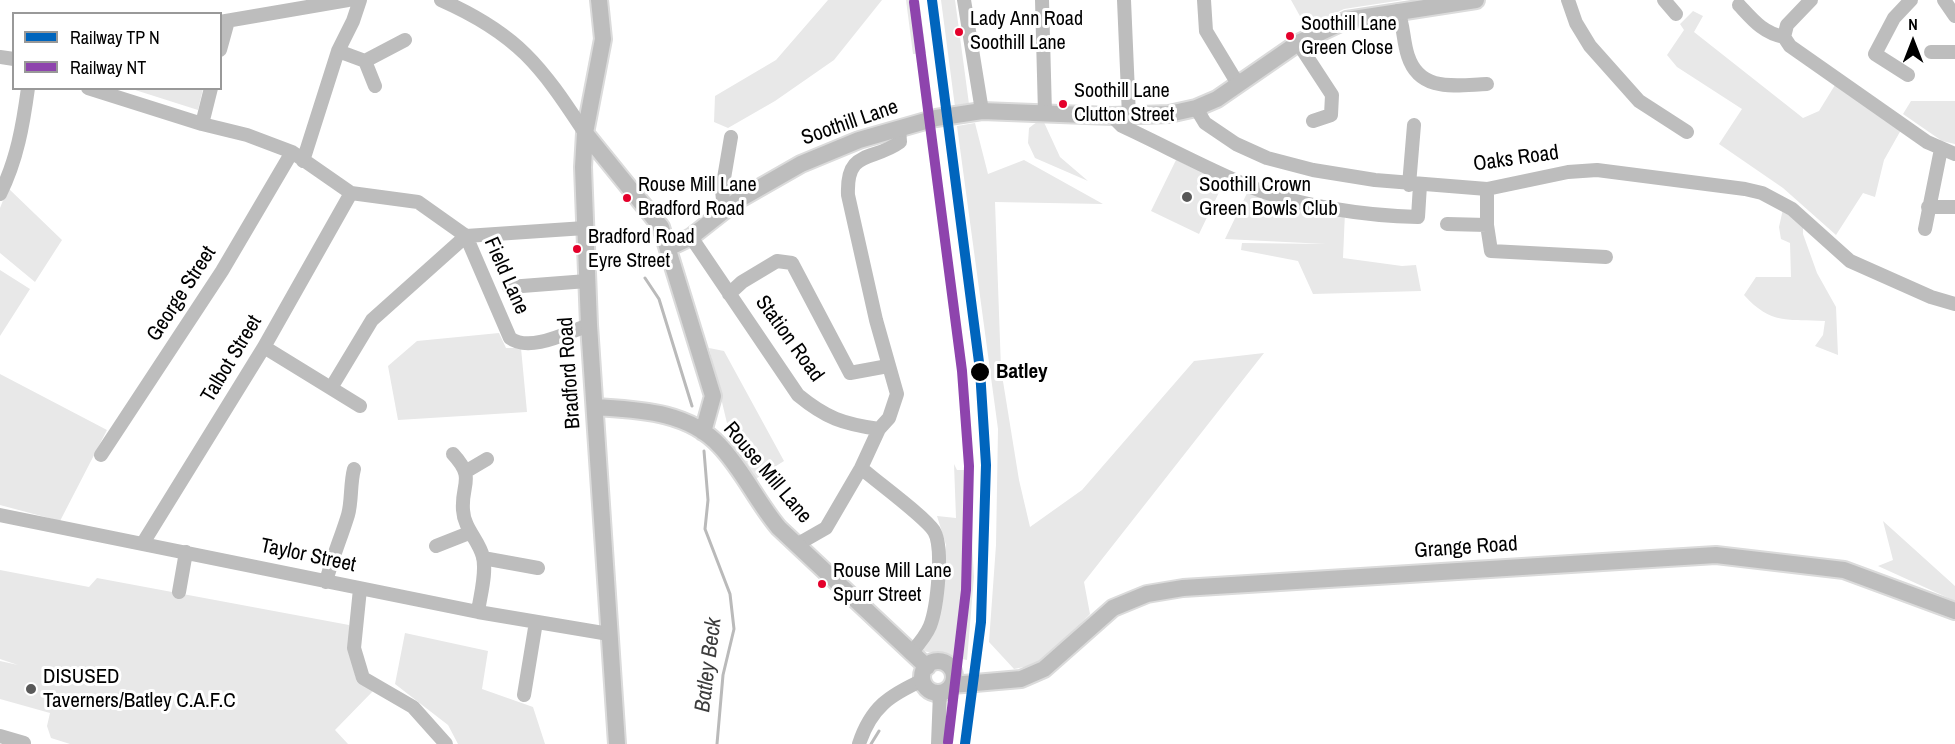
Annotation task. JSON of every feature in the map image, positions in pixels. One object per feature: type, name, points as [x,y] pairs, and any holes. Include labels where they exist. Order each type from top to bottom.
[{"type":"main road","name":"Bradford Road","points":[[599,0],[603,39],[585,133],[583,167],[589,325],[617,744]]},
{"type":"main road","name":"Soothill Lane","points":[[668,248],[691,237],[724,210],[801,164],[859,140],[936,118],[977,112],[1120,116],[1168,114],[1196,108],[1217,99],[1298,43],[1347,20],[1476,0]]},
{"type":"main road","points":[[585,133],[661,227],[668,248]]},
{"type":"main road","name":"Rouse Mill Lane","points":[[668,248],[713,396],[703,432]]},
{"type":"main road","name":"Rouse Mill Lane","points":[[595,407],[657,412],[703,432],[719,445],[779,528],[911,653],[925,673],[931,691],[949,684]]},
{"type":"main road","name":"Grange Road","points":[[925,673],[940,662],[949,665],[949,684],[982,676],[1000,682],[1021,679],[1044,669],[1113,608],[1147,594],[1183,588],[1716,555],[1844,570],[1955,611]]},
{"type":"street","points":[[258,0],[258,15]]},
{"type":"street","points":[[224,21],[348,0]]},
{"type":"street","name":"George Street","points":[[101,456],[298,156],[360,0]]},
{"type":"street","points":[[441,0],[474,14],[512,40],[545,73],[585,133]]},
{"type":"street","points":[[964,0],[977,112]]},
{"type":"street","points":[[1042,0],[1045,113]]},
{"type":"street","points":[[1124,0],[1120,116],[1122,126],[1253,188],[1331,207],[1418,218],[1414,185],[1414,125]]},
{"type":"street","points":[[1204,0],[1206,31],[1238,84]]},
{"type":"street","points":[[1568,0],[1576,23],[1590,46],[1639,101],[1687,132]]},
{"type":"street","points":[[1664,0],[1677,14]]},
{"type":"street","points":[[1784,37],[1787,25],[1811,0]]},
{"type":"street","points":[[1908,75],[1875,54],[1894,18],[1911,0]]},
{"type":"street","points":[[1944,0],[1955,16]]},
{"type":"street","points":[[1738,6],[1759,27],[1771,34],[1784,37],[1790,46],[1941,149],[1955,154]]},
{"type":"street","points":[[1398,11],[1408,56],[1417,74],[1436,85],[1487,84]]},
{"type":"street","points":[[365,61],[405,40]]},
{"type":"street","points":[[1298,43],[1332,95],[1331,116],[1314,121]]},
{"type":"street","points":[[338,51],[365,61],[375,86]]},
{"type":"street","points":[[1931,52],[1955,52]]},
{"type":"street","points":[[0,194],[10,174],[20,139],[28,90]]},
{"type":"street","name":"Field Lane","points":[[94,90],[202,124],[247,135],[298,156],[351,193],[418,202],[466,236],[510,338],[516,342],[538,342],[589,325]]},
{"type":"street","points":[[202,124],[210,90]]},
{"type":"street","name":"Oaks Road","points":[[1196,108],[1205,123],[1236,144],[1267,158],[1312,170],[1414,185],[1487,189],[1568,172],[1597,170],[1762,193],[1786,206],[1850,261],[1930,297],[1955,304]]},
{"type":"street","points":[[798,544],[826,528],[861,468],[879,429],[896,404],[897,394],[876,320],[848,195],[847,180],[852,166],[861,159],[893,148],[900,142],[899,128]]},
{"type":"street","points":[[724,210],[722,190],[731,137]]},
{"type":"street","points":[[1925,229],[1941,149]]},
{"type":"street","points":[[1487,189],[1487,225],[1491,250],[1606,257]]},
{"type":"street","name":"Talbot Street","points":[[143,543],[264,347],[351,193]]},
{"type":"street","points":[[1928,207],[1955,207]]},
{"type":"street","points":[[1447,224],[1487,225]]},
{"type":"street","points":[[331,388],[372,320],[466,236],[585,228]]},
{"type":"street","name":"Station Road","points":[[691,237],[798,395],[821,414],[848,425],[879,429]]},
{"type":"street","points":[[729,294],[742,282],[777,261],[792,263],[850,373],[888,366]]},
{"type":"street","points":[[509,287],[587,281]]},
{"type":"street","points":[[264,347],[360,406]]},
{"type":"street","points":[[453,454],[463,465],[467,485],[462,508],[469,533],[483,558],[478,612]]},
{"type":"street","points":[[465,472],[487,459]]},
{"type":"street","points":[[861,468],[928,525],[938,542],[940,554],[931,621],[929,628],[911,653]]},
{"type":"street","points":[[326,582],[334,549],[348,513],[354,469]]},
{"type":"street","name":"Taylor Street","points":[[0,515],[360,589],[609,634]]},
{"type":"street","points":[[436,546],[469,533]]},
{"type":"street","points":[[179,592],[186,552]]},
{"type":"street","points":[[483,558],[538,568]]},
{"type":"street","points":[[360,589],[354,648],[363,678],[413,707],[446,744]]},
{"type":"street","points":[[524,695],[537,622]]},
{"type":"street","points":[[859,744],[874,714],[890,695],[925,673]]},
{"type":"street","points":[[938,744],[949,684]]},
{"type":"street","points":[[428,722],[434,744]]},
{"type":"street","points":[[0,736],[24,743]]},
{"type":"shaded area","points":[[828,0],[882,0],[834,60],[775,101],[728,128],[714,122],[715,96],[776,60]]},
{"type":"shaded area","points":[[906,0],[919,0],[926,53],[913,54]]},
{"type":"shaded area","points":[[941,0],[955,0],[969,104],[955,107]]},
{"type":"shaded area","points":[[1291,0],[1403,0],[1344,9],[1306,27]]},
{"type":"shaded area","points":[[1693,11],[1703,16],[1694,32],[1803,118],[1819,111],[1835,85],[1901,130],[1884,160],[1875,197],[1863,193],[1836,235],[1783,188],[1719,144],[1742,109],[1677,67],[1667,55],[1684,30],[1680,24]]},
{"type":"shaded area","points":[[135,90],[203,90],[198,110]]},
{"type":"shaded area","points":[[1911,101],[1955,101],[1955,144],[1942,141],[1903,114]]},
{"type":"shaded area","points":[[1042,118],[1060,157],[1088,181],[1035,158],[1028,143],[1029,128]]},
{"type":"shaded area","points":[[975,123],[988,174],[1024,160],[1103,204],[995,202],[1001,369],[1019,480],[1030,527],[1082,490],[1194,361],[1264,353],[1084,582],[1090,614],[1044,663],[1014,669],[989,642],[996,545],[998,429],[957,126]]},
{"type":"shaded area","name":"Soothill Crown Green Bowls Club","points":[[1176,160],[1224,182],[1199,234],[1151,211]]},
{"type":"shaded area","points":[[8,188],[62,240],[35,282],[0,253],[0,208]]},
{"type":"shaded area","points":[[1248,191],[1345,212],[1343,258],[1402,266],[1416,265],[1421,291],[1313,294],[1298,261],[1241,250],[1242,243],[1326,244],[1225,239]]},
{"type":"shaded area","points":[[1783,209],[1803,222],[1803,234],[1817,273],[1836,307],[1838,355],[1815,346],[1823,335],[1825,321],[1790,320],[1772,316],[1754,305],[1744,295],[1756,277],[1791,277],[1790,243],[1781,239],[1779,227]]},
{"type":"shaded area","points":[[0,270],[30,289],[0,336]]},
{"type":"shaded area","points":[[499,333],[506,348],[521,348],[527,412],[398,420],[388,366],[417,341]]},
{"type":"shaded area","points":[[709,348],[724,351],[784,461],[754,480],[732,444]]},
{"type":"shaded area","points":[[0,374],[107,430],[60,521],[0,505]]},
{"type":"shaded area","points":[[954,464],[957,470],[968,470],[974,577],[967,660],[918,650],[934,631],[946,545],[937,516],[956,518]]},
{"type":"shaded area","points":[[1883,521],[1955,586],[1955,601],[1878,566],[1893,560]]},
{"type":"shaded area","points":[[0,570],[89,587],[97,578],[349,625],[349,651],[357,682],[374,690],[335,730],[348,744],[70,744],[51,738],[47,726],[50,713],[0,699],[0,661],[18,665],[0,659]]},
{"type":"shaded area","points":[[405,633],[488,651],[482,689],[533,707],[545,744],[458,744],[448,725],[395,684]]},
{"type":"waterway","name":"Batley Beck","points":[[645,278],[659,299],[692,406]]},
{"type":"waterway","name":"Batley Beck","points":[[704,451],[708,500],[705,529],[730,594],[734,629],[723,675],[717,744]]},
{"type":"waterway","points":[[871,744],[879,731]]},
{"type":"transit line","points":[[932,0],[980,370],[986,465],[981,622],[965,744]]},
{"type":"rail line","name":"NT","points":[[914,2],[962,371],[969,466],[966,590],[948,742]]},
{"type":"place","name":"Lady Ann Road Soothill Lane","points":[[959,32]]},
{"type":"place","name":"Soothill Lane Green Close","points":[[1290,36]]},
{"type":"place","name":"Soothill Lane Clutton Street","points":[[1063,104]]},
{"type":"place","name":"Soothill Crown Green Bowls Club","points":[[1187,197]]},
{"type":"place","name":"Rouse Mill Lane Bradford Road","points":[[627,198]]},
{"type":"place","name":"Bradford Road Eyre Street","points":[[577,249]]},
{"type":"place","name":"Batley","points":[[980,372]]},
{"type":"place","name":"Rouse Mill Lane Spurr Street","points":[[822,584]]},
{"type":"place","name":"DISUSED Taverners/Batley C.A.F.C","points":[[31,689]]}]
